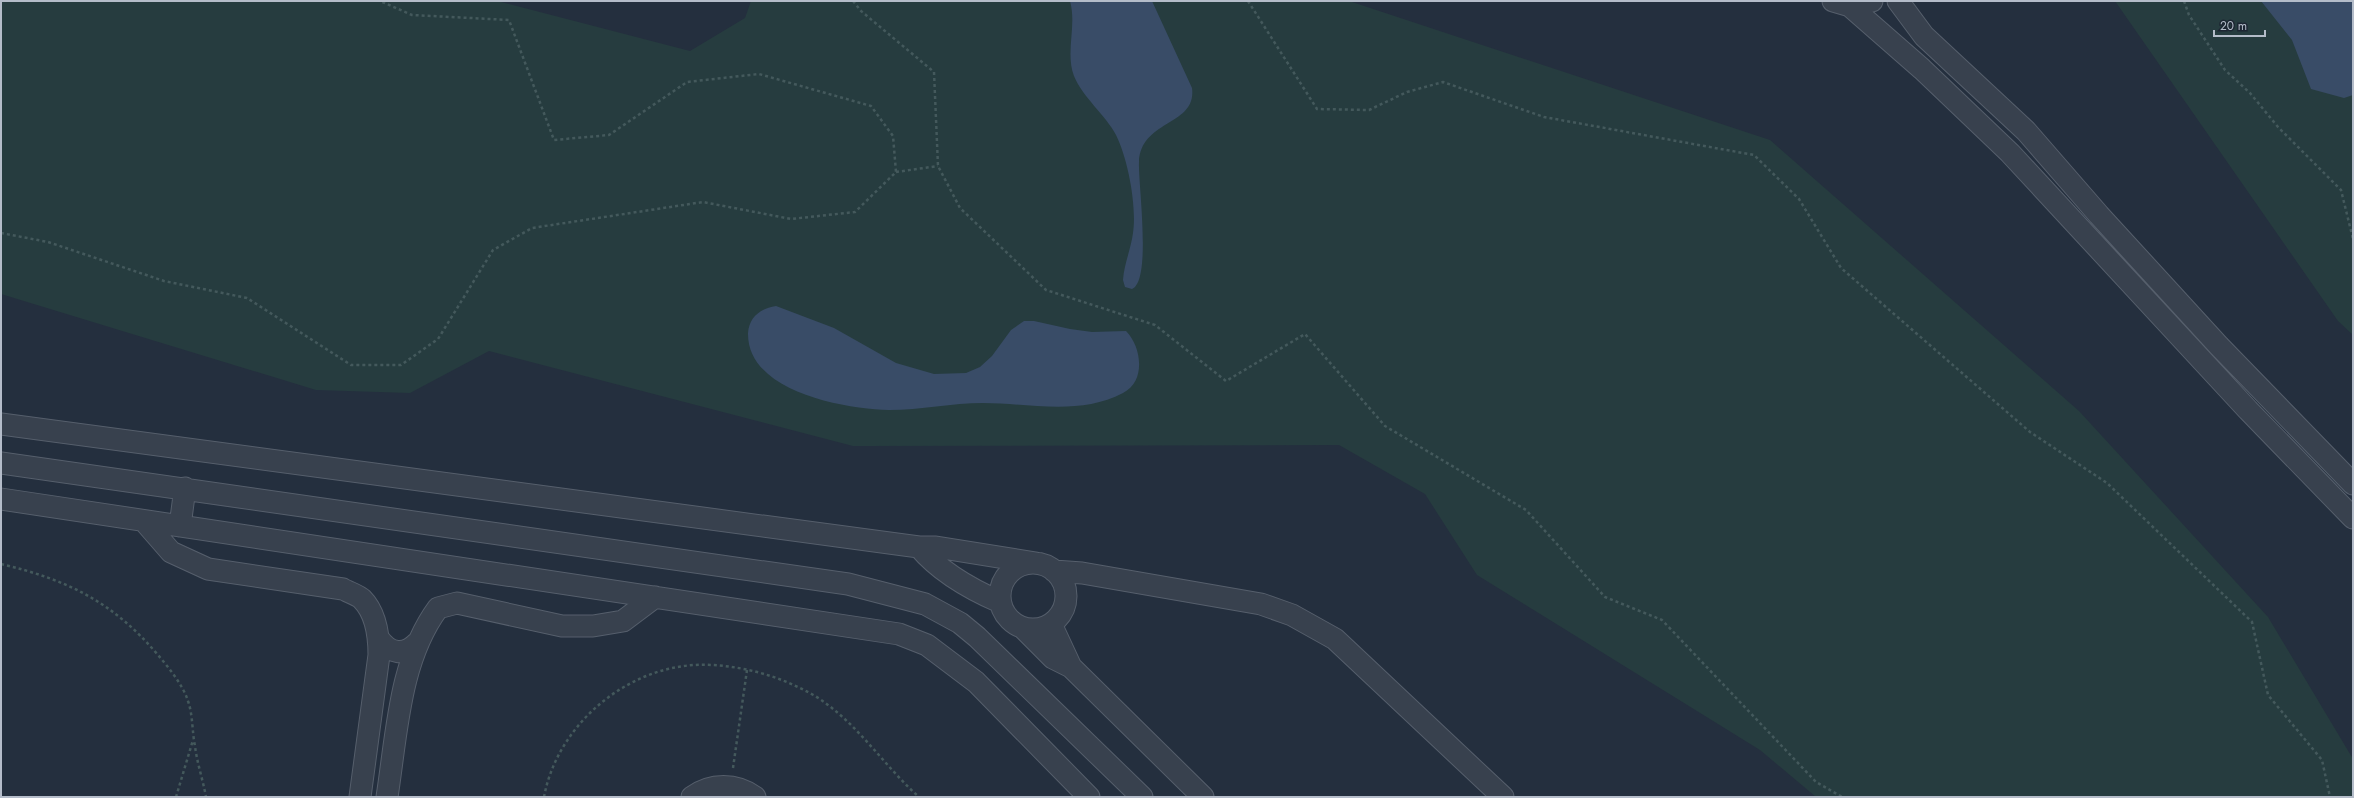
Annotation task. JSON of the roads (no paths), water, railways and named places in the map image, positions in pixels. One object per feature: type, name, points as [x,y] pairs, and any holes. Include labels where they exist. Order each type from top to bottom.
[{"type":"street","points":[[1842,4],[1872,1]]},
{"type":"street","points":[[1898,1],[1924,36],[2026,131],[2099,215],[2220,346],[2353,484]]},
{"type":"street","points":[[1842,4],[1922,69],[2010,153],[2202,360],[2353,518]]},
{"type":"street","points":[[2202,360],[2220,346]]},
{"type":"street","points":[[1,424],[918,547],[936,547],[1105,578],[1261,604],[1292,615],[1335,639],[1503,797]]},
{"type":"street","points":[[1,463],[186,488],[848,584],[908,598],[940,612],[977,637],[1142,797]]},
{"type":"street","points":[[180,526],[186,488]]},
{"type":"street","points":[[1,499],[899,634],[927,645],[976,682],[1089,797]]},
{"type":"street","points":[[144,521],[171,552],[208,569],[343,589],[362,598],[375,624],[379,639],[376,685],[360,797]]},
{"type":"street","points":[[918,547],[931,562],[978,592],[1000,602]]},
{"type":"street","points":[[1023,628],[1042,628],[1052,624],[1059,617],[1065,607],[1066,593],[1061,578],[1045,567],[1026,564],[1009,574],[1003,582],[1000,602],[1004,612],[1011,621],[1023,628],[1053,658],[1071,667],[1203,797]]},
{"type":"street","points":[[1066,593],[1105,578]]},
{"type":"street","points":[[387,797],[403,692],[417,643],[438,608],[457,603],[562,626],[593,626],[623,621],[655,597]]},
{"type":"street","points":[[1052,624],[1071,667]]},
{"type":"street","points":[[379,639],[390,650],[397,653],[405,652],[417,643]]},
{"type":"street","points":[[376,685],[381,682],[394,682],[403,692]]},
{"type":"street","points":[[692,797],[698,792],[714,787],[731,786],[747,791],[755,797]]},
{"type":"water","points":[[1070,1],[1152,1],[1192,88],[1191,100],[1186,110],[1158,130],[1149,138],[1142,148],[1139,162],[1139,173],[1143,251],[1138,282],[1132,289],[1125,287],[1123,280],[1132,239],[1134,222],[1133,196],[1128,169],[1116,135],[1083,92],[1074,76],[1071,58],[1072,10]]},
{"type":"water","points":[[2261,1],[2353,1],[2353,95],[2344,98],[2311,89],[2292,40]]},
{"type":"water","points":[[776,306],[834,328],[896,363],[934,374],[966,373],[980,367],[992,356],[1011,330],[1024,321],[1034,321],[1092,332],[1126,331],[1136,346],[1139,364],[1138,373],[1130,388],[1123,393],[1106,400],[1072,406],[1054,407],[983,403],[889,410],[848,406],[825,401],[802,393],[781,383],[763,370],[752,353],[748,333],[749,327],[753,318],[757,314],[765,309]]}]
